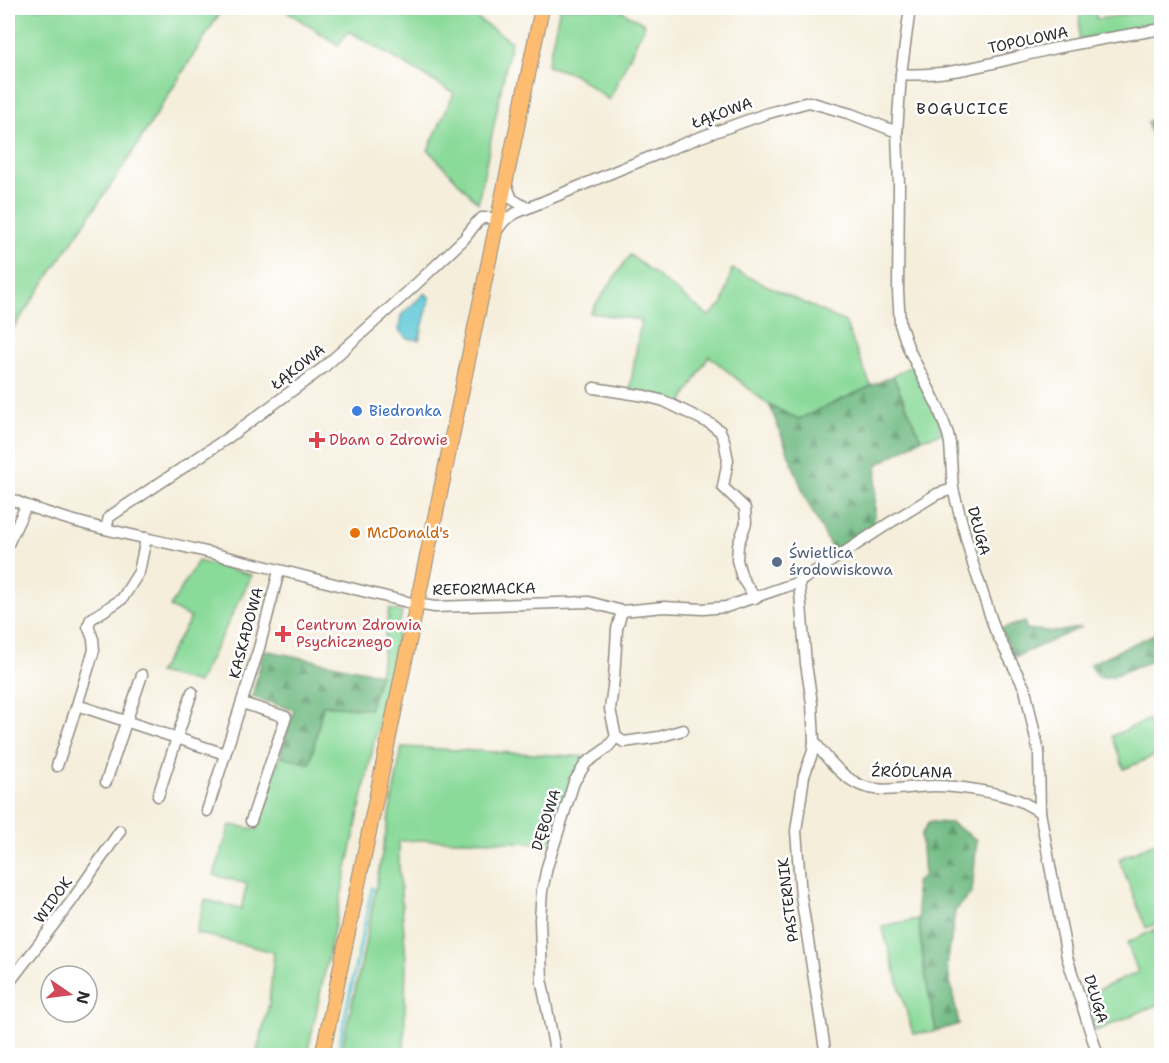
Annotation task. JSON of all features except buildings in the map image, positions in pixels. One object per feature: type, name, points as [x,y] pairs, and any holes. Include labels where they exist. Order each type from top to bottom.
[{"type":"main road","points":[[321,1056],[542,8]]},
{"type":"street","name":"DŁUGA","points":[[910,8],[901,74],[897,132],[900,324],[909,350],[933,397],[948,434],[952,489],[973,564],[995,630],[1025,689],[1039,753],[1040,812],[1067,957],[1098,1056]]},
{"type":"street","name":"TOPOLOWA","points":[[901,74],[933,74],[1161,28]]},
{"type":"street","name":"ŁĄKOWA","points":[[495,232],[505,220],[516,213],[623,168],[765,114],[809,102],[851,114],[897,132]]},
{"type":"street","points":[[506,184],[512,199],[527,208]]},
{"type":"street","name":"ŁĄKOWA","points":[[106,530],[109,517],[229,437],[323,368],[464,239],[482,218],[498,218]]},
{"type":"street","points":[[594,388],[664,401],[711,424],[720,431],[728,460],[723,487],[745,508],[746,523],[738,545],[737,560],[742,578],[755,598]]},
{"type":"street","name":"REFORMACKA","points":[[8,498],[62,518],[106,530],[417,604],[435,607],[589,602],[622,611],[664,607],[703,609],[726,607],[799,582],[937,494],[952,489]]},
{"type":"street","points":[[8,544],[26,506]]},
{"type":"street","points":[[57,766],[94,650],[88,626],[91,619],[122,599],[139,572],[146,538]]},
{"type":"street","name":"KASKADOWA","points":[[207,811],[259,648],[279,571]]},
{"type":"street","points":[[799,582],[814,741]]},
{"type":"street","points":[[622,611],[617,629],[610,709],[616,737],[624,742],[659,737],[682,730]]},
{"type":"street","points":[[106,782],[142,675]]},
{"type":"street","points":[[158,796],[192,692]]},
{"type":"street","name":"KASKADOWA","points":[[242,703],[286,717],[251,821]]},
{"type":"street","points":[[77,705],[225,754]]},
{"type":"street","name":"DĘBOWA","points":[[556,1056],[542,983],[540,919],[542,891],[547,867],[574,782],[586,763],[607,748],[616,737]]},
{"type":"street","name":"ŹRÓDLANA","points":[[814,741],[823,755],[861,786],[878,790],[934,786],[983,791],[1018,800],[1040,812]]},
{"type":"street","name":"PASTERNIK","points":[[814,741],[813,752],[804,776],[796,831],[801,896],[826,1056]]},
{"type":"street","name":"WIDOK","points":[[8,984],[120,831]]},
{"type":"green space","points":[[8,8],[223,8],[127,161],[8,336]]},
{"type":"green space","points":[[282,8],[461,8],[511,41],[478,203],[428,150],[454,93],[349,31],[338,45]]},
{"type":"green space","points":[[560,8],[616,8],[645,24],[609,100],[574,74],[547,66]]},
{"type":"green space","points":[[1080,8],[1096,8],[1096,19],[1161,10],[1161,26],[1079,39]]},
{"type":"green space","points":[[1161,113],[1161,166],[1147,122]]},
{"type":"green space","points":[[630,255],[709,316],[723,303],[732,269],[845,322],[871,386],[799,419],[770,406],[709,356],[680,406],[630,389],[641,320],[590,313]]},
{"type":"green space","points":[[913,365],[943,433],[921,439],[893,376]]},
{"type":"green space","points":[[893,376],[921,439],[877,465],[874,528],[834,553],[806,499],[770,406],[799,419]]},
{"type":"green space","points":[[198,561],[252,575],[198,683],[158,673],[191,618],[170,607]]},
{"type":"green space","points":[[389,609],[402,612],[307,1055],[256,1055],[269,1004],[274,952],[196,933],[205,900],[241,909],[247,884],[214,875],[230,825],[257,829],[280,756],[310,764],[323,705],[369,709],[380,674]]},
{"type":"green space","points":[[1025,622],[1026,629],[1057,632],[1082,627],[1015,657],[1000,629]]},
{"type":"green space","points":[[1161,631],[1161,669],[1151,661],[1110,677],[1098,677],[1090,664]]},
{"type":"green space","points":[[264,650],[380,674],[369,709],[323,705],[310,764],[280,756],[294,710],[252,697]]},
{"type":"green space","points":[[1161,714],[1161,753],[1124,769],[1112,736]]},
{"type":"green space","points":[[402,747],[588,757],[550,844],[456,840],[399,841],[406,960],[405,1055],[340,1056],[362,960]]},
{"type":"green space","points":[[929,822],[951,823],[977,840],[972,892],[955,911],[947,967],[959,1024],[936,1031],[924,968],[915,883],[924,875],[921,835]]},
{"type":"green space","points":[[1161,840],[1161,922],[1146,928],[1119,859]]},
{"type":"green space","points":[[918,919],[924,968],[936,1031],[913,1034],[882,926]]},
{"type":"green space","points":[[1161,927],[1161,1003],[1096,1031],[1085,996],[1138,972],[1127,943]]},
{"type":"water","points":[[425,293],[430,298],[419,340],[406,338],[399,330],[401,315]]},
{"type":"waterway","points":[[337,1056],[372,888]]},
{"type":"place","name":"Biedronka","points":[[357,411]]},
{"type":"place","name":"Dbam o Zdrowie","points":[[317,440]]},
{"type":"place","name":"McDonald's","points":[[355,533]]},
{"type":"place","name":"Świetlica środowiskowa","points":[[777,562]]},
{"type":"place","name":"Centrum Zdrowia Psychicznego","points":[[283,634]]},
{"type":"district","name":"BOGUCICE","points":[[963,108]]}]
